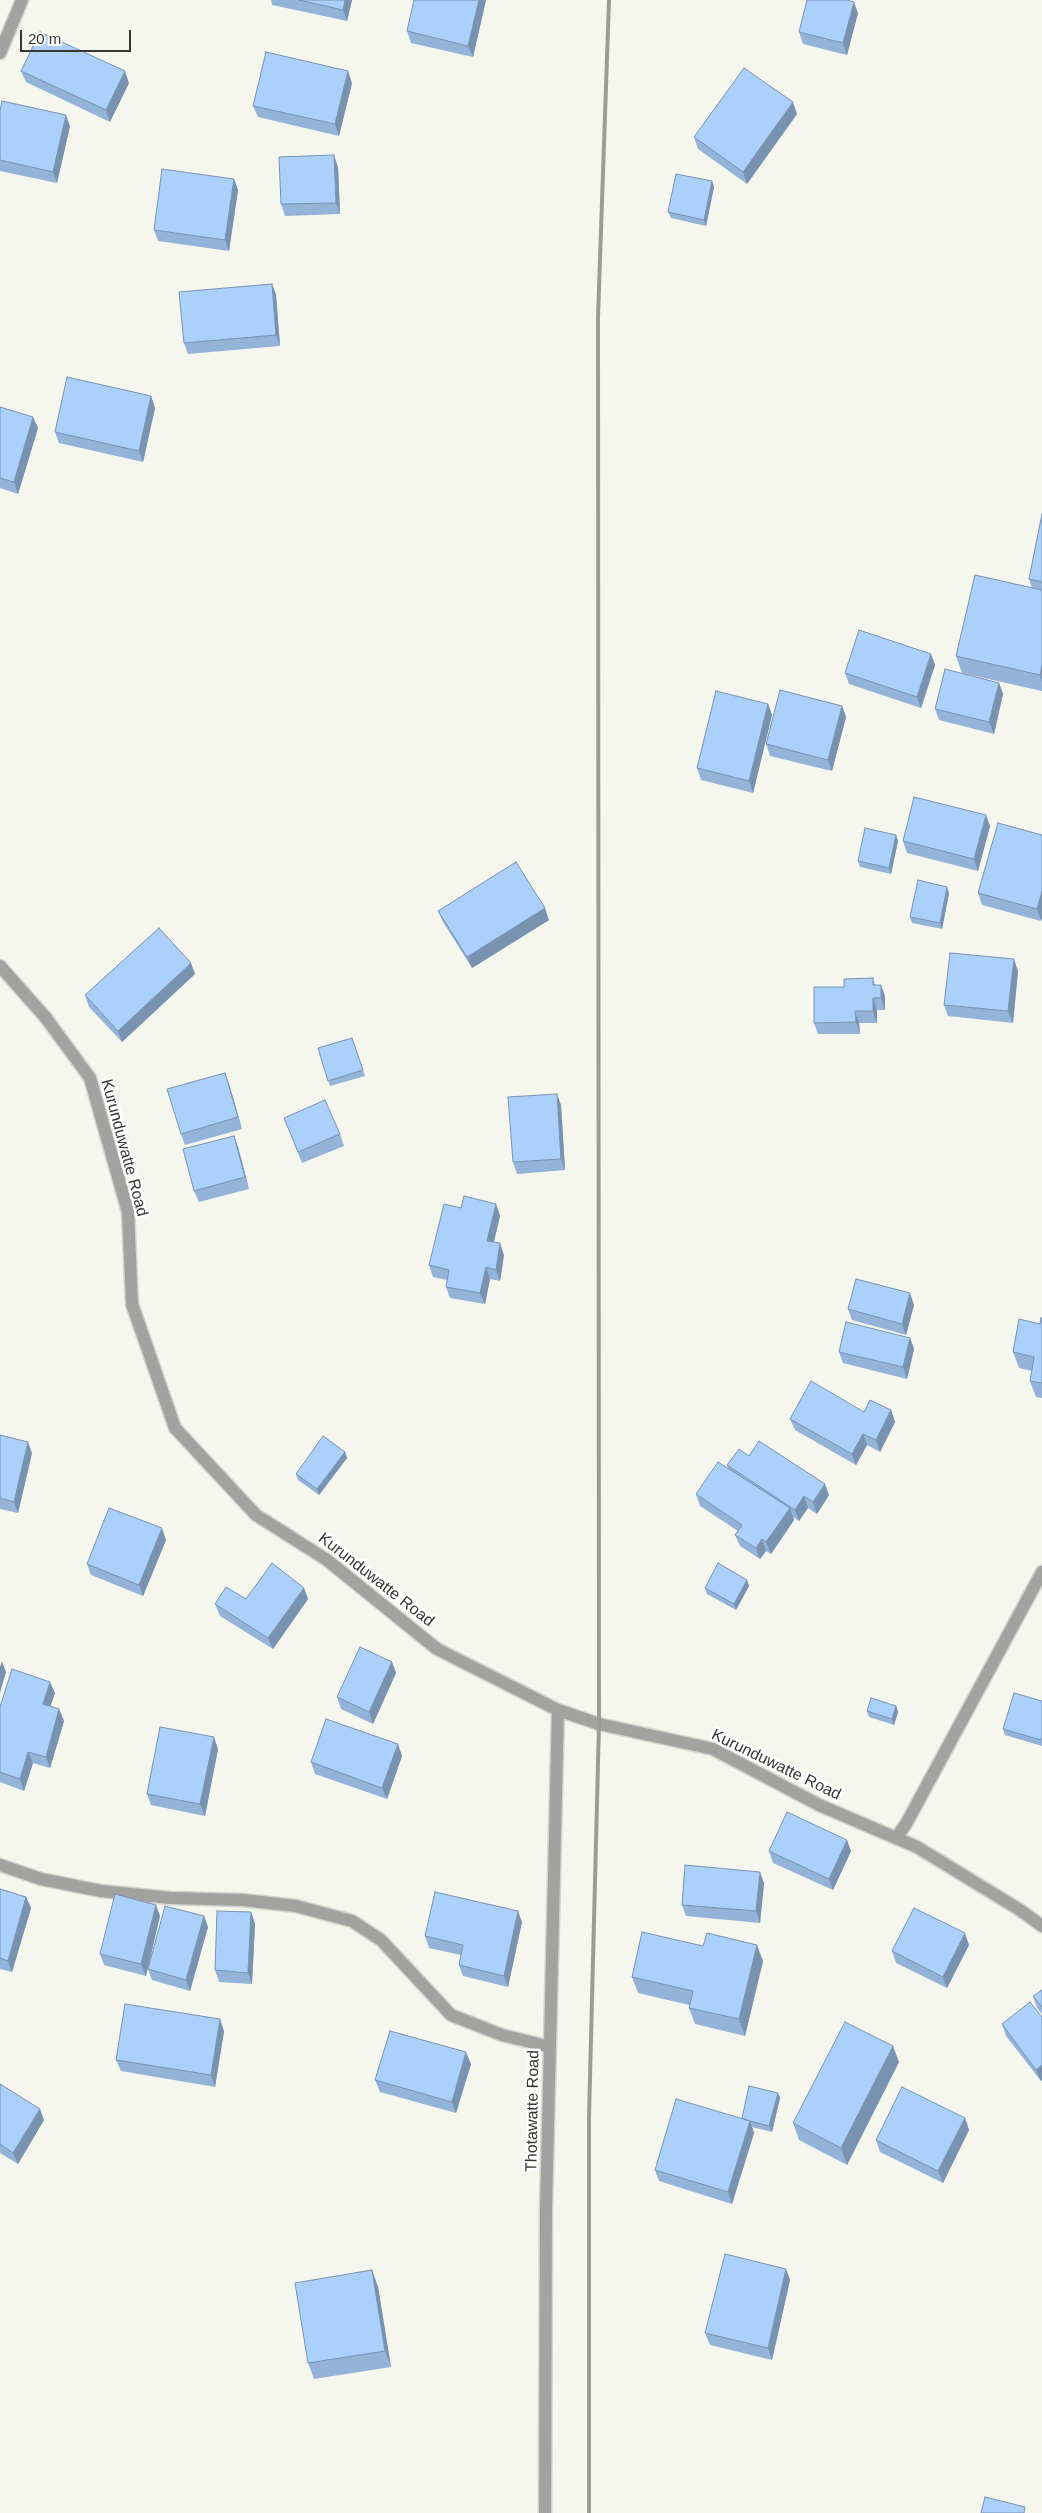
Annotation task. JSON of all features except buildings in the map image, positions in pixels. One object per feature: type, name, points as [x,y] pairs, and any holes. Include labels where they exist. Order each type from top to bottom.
[{"type":"street","points":[[0,52],[22,0]]},
{"type":"street","name":"Kurunduwatte Road","points":[[0,966],[46,1018],[90,1078],[128,1212],[132,1304],[175,1428],[256,1515],[327,1560],[437,1649],[558,1710],[622,1730],[713,1749],[819,1805],[917,1847],[1020,1910],[1042,1926]]},
{"type":"street","points":[[896,1838],[906,1824],[1042,1572]]},
{"type":"street","name":"Thotawatte Road","points":[[545,2513],[546,2219],[558,1710]]},
{"type":"street","points":[[0,1864],[41,1879],[101,1891],[171,1898],[243,1900],[296,1906],[352,1921],[381,1940],[450,2015],[502,2035],[550,2047]]},
{"type":"railway","points":[[589,2513],[589,2117],[599,1724],[598,317],[609,0]]}]
